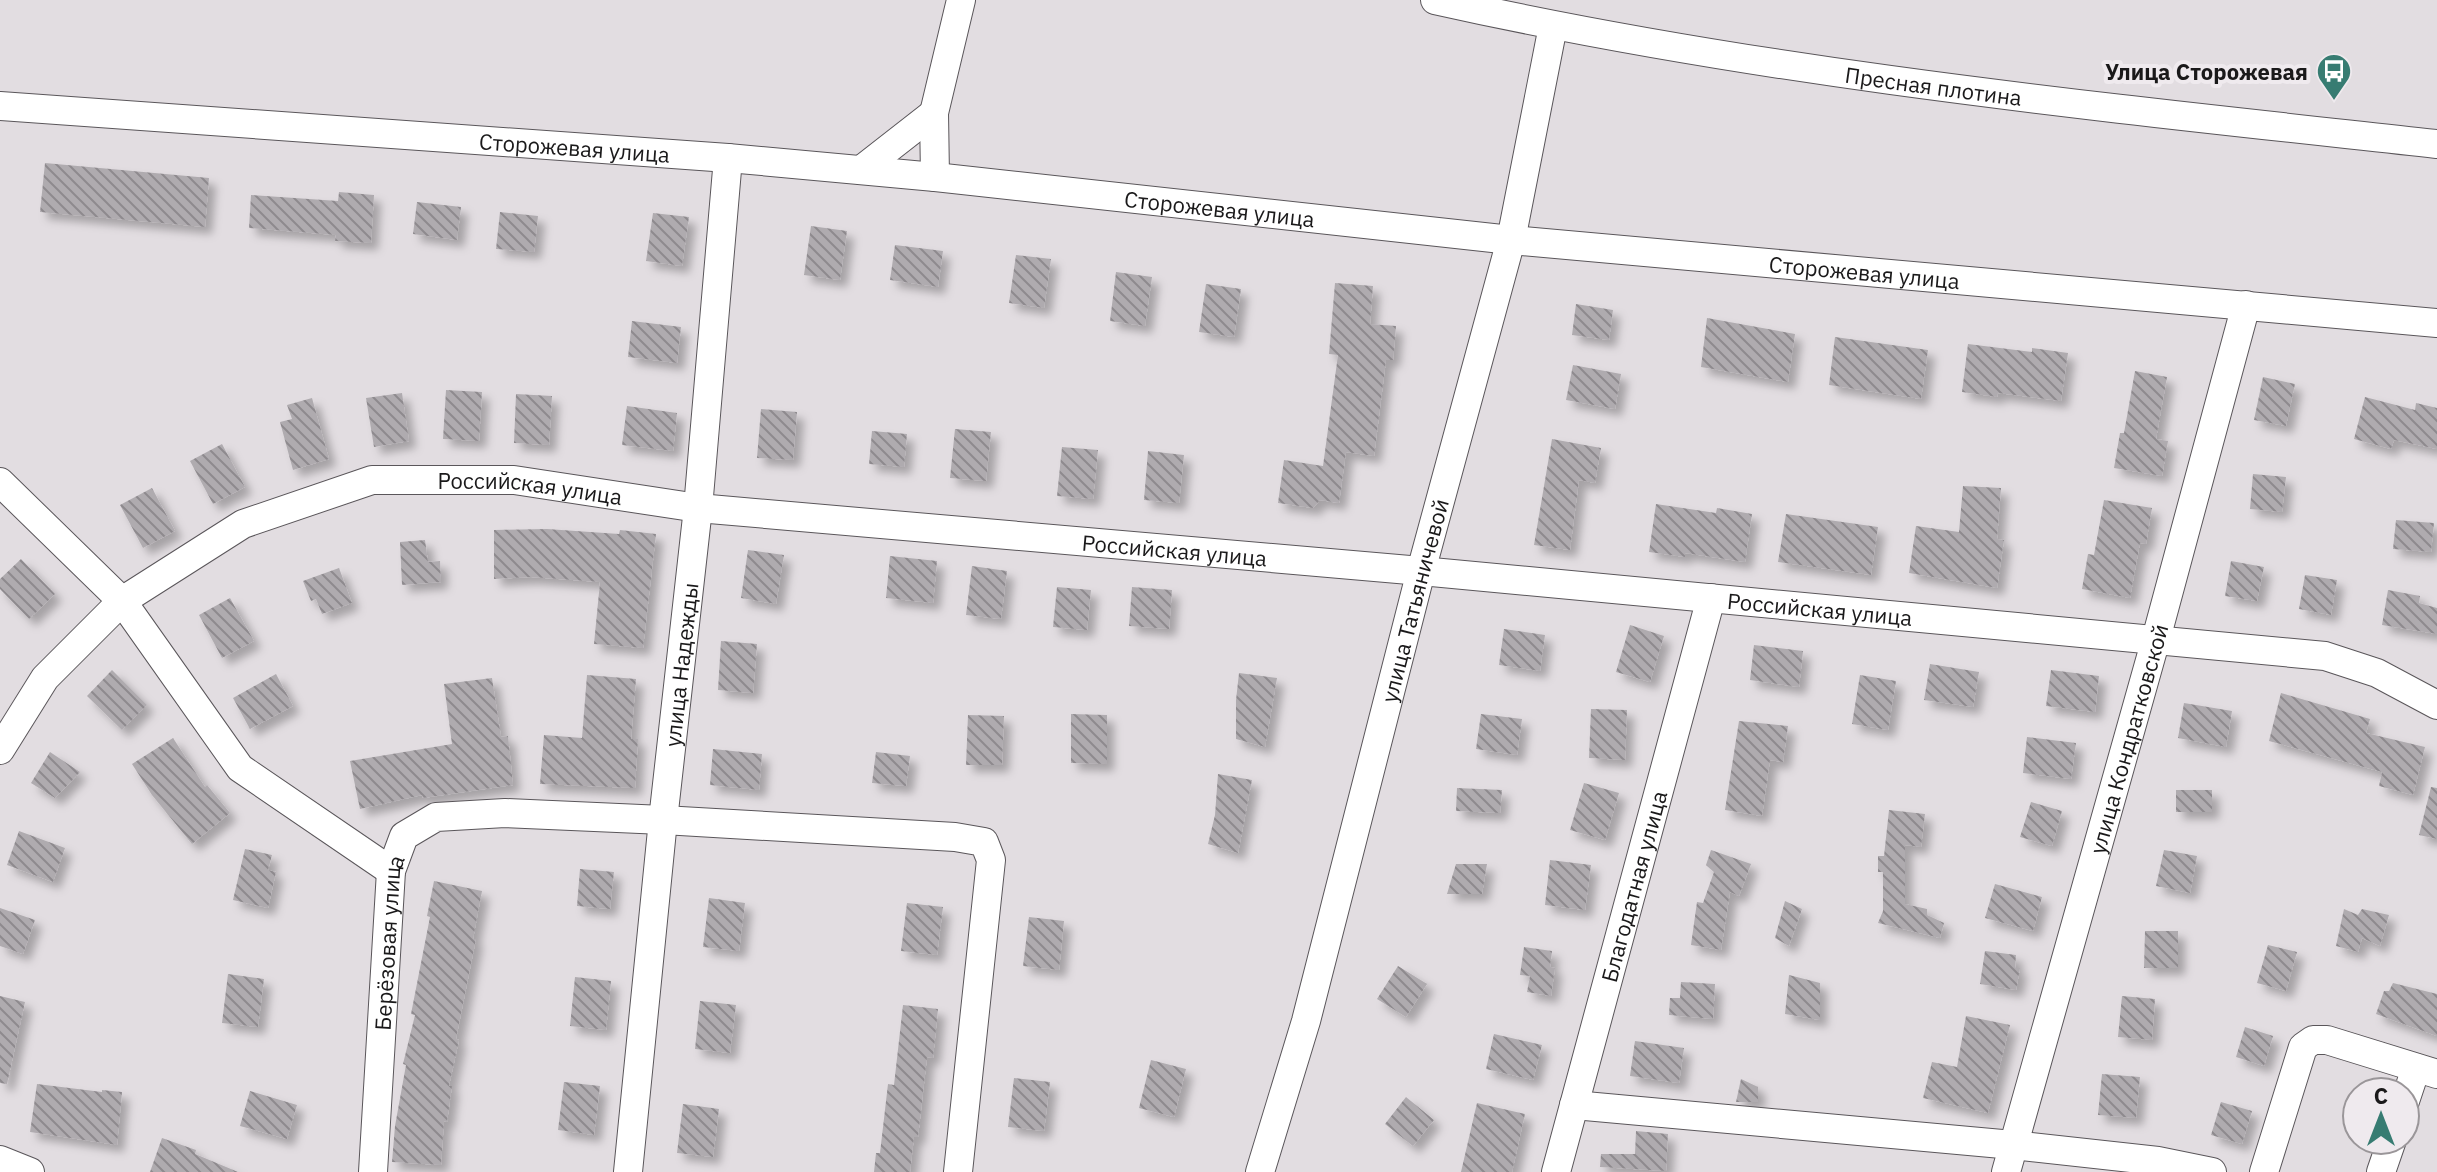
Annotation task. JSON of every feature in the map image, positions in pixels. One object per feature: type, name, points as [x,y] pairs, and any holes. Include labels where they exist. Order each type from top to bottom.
[{"type":"street","points":[[935,177],[934,113],[961,0]]},
{"type":"street","name":"Пресная плотина","points":[[1435,0],[1553,26],[1885,81],[2112,110],[2437,144]]},
{"type":"street","name":"улица Татьяничевой","points":[[1260,1172],[1306,1021],[1421,571],[1511,240],[1553,26]]},
{"type":"street","name":"Сторожевая улица","points":[[0,106],[728,158],[935,177],[1511,240],[2437,323]]},
{"type":"street","points":[[861,170],[934,113]]},
{"type":"street","name":"улица Надежды","points":[[628,1172],[698,508],[728,158]]},
{"type":"street","name":"улица Кондратковской","points":[[2010,1158],[2246,305]]},
{"type":"street","name":"Российская улица","points":[[0,750],[45,678],[122,601],[243,524],[372,480],[514,480],[698,508],[1421,571],[2325,656],[2377,673],[2437,705]]},
{"type":"street","points":[[0,482],[122,601],[240,768],[391,871]]},
{"type":"street","name":"Благодатная улица","points":[[1556,1172],[1711,598]]},
{"type":"street","name":"Берёзовая улица","points":[[373,1172],[391,871],[404,836],[436,817],[505,813],[955,837],[984,842],[991,860],[958,1172]]},
{"type":"street","points":[[2264,1172],[2303,1047],[2313,1040],[2327,1040],[2427,1071]]},
{"type":"street","points":[[1574,1105],[2010,1158],[2158,1161],[2212,1172]]},
{"type":"street","points":[[0,1160],[30,1172]]},
{"type":"building","points":[[45,163],[209,178],[205,227],[40,212]]},
{"type":"building","points":[[339,192],[374,195],[371,243],[335,241],[336,235],[249,228],[251,195],[338,201]]},
{"type":"building","points":[[417,202],[461,207],[457,240],[413,234]]},
{"type":"building","points":[[500,212],[538,216],[534,252],[496,249]]},
{"type":"building","points":[[653,213],[689,217],[682,266],[646,261]]},
{"type":"building","points":[[811,226],[847,231],[840,280],[804,275]]},
{"type":"building","points":[[895,245],[943,251],[938,287],[890,280]]},
{"type":"building","points":[[1016,255],[1051,259],[1044,308],[1009,303]]},
{"type":"building","points":[[1116,272],[1152,277],[1145,326],[1110,321]]},
{"type":"building","points":[[1335,283],[1373,286],[1370,324],[1396,326],[1393,360],[1386,360],[1374,456],[1346,452],[1339,503],[1320,500],[1313,508],[1278,503],[1284,460],[1323,466],[1338,355],[1329,354]]},
{"type":"building","points":[[1206,284],[1241,289],[1234,337],[1199,332]]},
{"type":"building","points":[[1576,304],[1613,310],[1609,340],[1572,335]]},
{"type":"building","points":[[1707,318],[1795,334],[1788,382],[1701,367]]},
{"type":"building","points":[[632,321],[681,327],[677,363],[628,357]]},
{"type":"building","points":[[1835,337],[1928,350],[1921,399],[1829,385]]},
{"type":"building","points":[[1968,344],[2068,353],[2061,401],[1962,392]]},
{"type":"building","points":[[1573,365],[1621,374],[1615,409],[1566,400]]},
{"type":"building","points":[[2135,371],[2167,377],[2156,439],[2168,441],[2162,476],[2114,468]]},
{"type":"building","points":[[2263,377],[2295,384],[2286,426],[2254,420]]},
{"type":"building","points":[[446,390],[482,392],[479,441],[443,439]]},
{"type":"building","points":[[402,393],[409,441],[374,447],[366,398]]},
{"type":"building","points":[[516,394],[552,396],[549,445],[514,443]]},
{"type":"building","points":[[2365,397],[2415,410],[2416,403],[2437,408],[2437,449],[2394,440],[2391,449],[2354,439]]},
{"type":"building","points":[[312,398],[329,459],[293,470],[280,422],[292,419],[287,405]]},
{"type":"building","points":[[627,406],[677,413],[673,451],[622,445]]},
{"type":"building","points":[[761,409],[797,412],[793,460],[757,458]]},
{"type":"building","points":[[955,429],[991,432],[986,481],[950,478]]},
{"type":"building","points":[[872,431],[907,434],[904,467],[869,464]]},
{"type":"building","points":[[1552,439],[1601,448],[1595,483],[1579,480],[1570,550],[1534,545]]},
{"type":"building","points":[[222,444],[245,487],[213,504],[190,461]]},
{"type":"building","points":[[1062,447],[1098,450],[1093,499],[1057,496]]},
{"type":"building","points":[[1148,451],[1184,455],[1179,503],[1144,500]]},
{"type":"building","points":[[2253,474],[2286,477],[2282,512],[2250,509]]},
{"type":"building","points":[[1963,486],[2001,488],[1997,539],[2004,540],[1997,588],[1909,573],[1916,526],[1959,532]]},
{"type":"building","points":[[152,488],[175,531],[143,548],[120,505]]},
{"type":"building","points":[[2104,500],[2152,508],[2146,544],[2140,543],[2130,598],[2082,589],[2088,554],[2094,555]]},
{"type":"building","points":[[1656,504],[1716,513],[1717,508],[1752,514],[1745,562],[1685,553],[1685,557],[1649,552]]},
{"type":"building","points":[[1786,514],[1878,527],[1871,575],[1778,562]]},
{"type":"building","points":[[2396,520],[2434,523],[2431,552],[2393,549]]},
{"type":"building","points":[[494,530],[656,534],[643,648],[594,644],[600,582],[531,577],[494,579]]},
{"type":"building","points":[[425,540],[428,562],[440,561],[441,582],[402,585],[400,542]]},
{"type":"building","points":[[748,550],[784,555],[776,604],[741,598]]},
{"type":"building","points":[[890,556],[937,561],[933,603],[886,598]]},
{"type":"building","points":[[21,559],[55,594],[29,619],[0,589],[0,579]]},
{"type":"building","points":[[2231,561],[2264,567],[2257,601],[2225,596]]},
{"type":"building","points":[[972,566],[1007,571],[1001,619],[966,615]]},
{"type":"building","points":[[339,568],[352,603],[322,614],[316,599],[311,601],[303,581]]},
{"type":"building","points":[[2305,575],[2337,580],[2331,615],[2299,609]]},
{"type":"building","points":[[1057,587],[1091,590],[1087,630],[1053,627]]},
{"type":"building","points":[[1132,587],[1172,590],[1169,629],[1129,626]]},
{"type":"building","points":[[2388,590],[2420,596],[2419,603],[2437,608],[2437,634],[2382,625]]},
{"type":"building","points":[[230,598],[254,641],[222,658],[199,615]]},
{"type":"building","points":[[1630,625],[1664,636],[1650,682],[1616,672]]},
{"type":"building","points":[[1504,629],[1545,635],[1540,671],[1499,665]]},
{"type":"building","points":[[721,641],[757,644],[753,693],[718,690]]},
{"type":"building","points":[[1754,645],[1803,651],[1799,687],[1750,680]]},
{"type":"building","points":[[1930,664],[1979,672],[1973,707],[1924,700]]},
{"type":"building","points":[[112,670],[147,705],[122,730],[87,696]]},
{"type":"building","points":[[2051,670],[2099,676],[2095,712],[2046,706]]},
{"type":"building","points":[[1239,673],[1277,678],[1265,747],[1236,739]]},
{"type":"building","points":[[276,674],[293,706],[250,729],[233,698]]},
{"type":"building","points":[[587,675],[636,679],[631,739],[638,739],[635,788],[540,784],[544,735],[582,738]]},
{"type":"building","points":[[1860,675],[1896,681],[1888,730],[1852,724]]},
{"type":"building","points":[[492,678],[501,737],[508,736],[513,785],[423,798],[422,795],[360,809],[350,761],[452,744],[444,684]]},
{"type":"building","points":[[2281,693],[2370,719],[2366,733],[2425,747],[2413,795],[2379,786],[2382,772],[2269,741]]},
{"type":"building","points":[[2184,703],[2232,711],[2226,747],[2178,738]]},
{"type":"building","points":[[1591,709],[1627,710],[1625,760],[1589,758]]},
{"type":"building","points":[[1071,714],[1107,715],[1107,764],[1071,763]]},
{"type":"building","points":[[1481,714],[1522,719],[1517,755],[1476,749]]},
{"type":"building","points":[[968,715],[1004,716],[1002,765],[966,765]]},
{"type":"building","points":[[1739,721],[1788,726],[1783,762],[1770,760],[1762,816],[1725,810]]},
{"type":"building","points":[[2027,737],[2076,743],[2071,779],[2023,773]]},
{"type":"building","points":[[173,738],[205,787],[207,785],[230,813],[192,844],[152,795],[132,764]]},
{"type":"building","points":[[713,749],[762,754],[759,790],[710,785]]},
{"type":"building","points":[[50,752],[80,772],[55,798],[31,783]]},
{"type":"building","points":[[876,752],[910,756],[906,786],[872,783]]},
{"type":"building","points":[[1218,774],[1252,780],[1238,853],[1208,844],[1215,815]]},
{"type":"building","points":[[1584,783],[1619,793],[1605,840],[1570,830]]},
{"type":"building","points":[[2431,787],[2437,788],[2437,839],[2419,835]]},
{"type":"building","points":[[1457,788],[1502,790],[1500,813],[1456,811]]},
{"type":"building","points":[[2176,790],[2212,790],[2212,812],[2176,812]]},
{"type":"building","points":[[2031,802],[2062,811],[2052,846],[2020,837]]},
{"type":"building","points":[[1889,810],[1925,814],[1921,847],[1905,845],[1905,904],[1927,909],[1927,915],[1944,923],[1940,938],[1878,923],[1883,911],[1883,872],[1878,872],[1878,856],[1884,856]]},
{"type":"building","points":[[19,831],[65,848],[53,882],[7,865]]},
{"type":"building","points":[[245,849],[272,855],[268,870],[276,872],[268,908],[233,900]]},
{"type":"building","points":[[1711,850],[1751,864],[1739,896],[1730,892],[1721,950],[1691,945],[1697,902],[1703,903],[1714,872],[1706,865]]},
{"type":"building","points":[[2164,850],[2197,856],[2190,893],[2156,886]]},
{"type":"building","points":[[1550,860],[1591,865],[1585,910],[1545,905]]},
{"type":"building","points":[[1456,864],[1487,864],[1482,894],[1447,894]]},
{"type":"building","points":[[580,869],[614,872],[610,909],[577,906]]},
{"type":"building","points":[[434,881],[482,891],[473,939],[476,939],[456,1039],[459,1040],[449,1086],[452,1086],[447,1122],[444,1121],[441,1165],[392,1162],[406,1065],[403,1064],[415,1015],[411,1014]]},
{"type":"building","points":[[1995,884],[2042,897],[2033,931],[1985,918]]},
{"type":"building","points":[[709,898],[745,903],[739,951],[703,947]]},
{"type":"building","points":[[1785,901],[1802,909],[1789,946],[1775,938]]},
{"type":"building","points":[[907,903],[943,907],[937,955],[901,951]]},
{"type":"building","points":[[0,908],[35,920],[23,954],[0,946]]},
{"type":"building","points":[[2344,909],[2358,915],[2362,909],[2389,915],[2380,946],[2362,938],[2358,952],[2336,946]]},
{"type":"building","points":[[1029,917],[1064,921],[1059,970],[1023,966]]},
{"type":"building","points":[[2145,931],[2178,931],[2178,968],[2144,968]]},
{"type":"building","points":[[2268,945],[2297,952],[2286,991],[2257,983]]},
{"type":"building","points":[[1524,947],[1552,951],[1550,967],[1555,968],[1551,996],[1527,992],[1530,976],[1520,975]]},
{"type":"building","points":[[1985,951],[2016,955],[2015,968],[2020,968],[2016,990],[1980,984]]},
{"type":"building","points":[[1398,966],[1427,984],[1406,1017],[1377,999]]},
{"type":"building","points":[[228,974],[264,979],[258,1027],[222,1023]]},
{"type":"building","points":[[1789,975],[1820,983],[1820,1020],[1785,1014]]},
{"type":"building","points":[[575,977],[611,981],[606,1030],[570,1026]]},
{"type":"building","points":[[1681,982],[1715,984],[1713,1019],[1669,1015],[1670,998],[1680,998]]},
{"type":"building","points":[[2393,983],[2437,994],[2437,1036],[2376,1014],[2384,991],[2389,991]]},
{"type":"building","points":[[0,996],[25,1002],[7,1084],[0,1083]]},
{"type":"building","points":[[2122,996],[2155,999],[2152,1040],[2118,1037]]},
{"type":"building","points":[[700,1001],[736,1005],[730,1053],[695,1049]]},
{"type":"building","points":[[903,1005],[938,1009],[933,1058],[927,1057],[918,1137],[914,1137],[910,1172],[874,1172],[876,1153],[880,1153],[888,1084],[894,1085]]},
{"type":"building","points":[[1966,1016],[2010,1025],[1988,1113],[1923,1098],[1932,1062],[1957,1067]]},
{"type":"building","points":[[2245,1027],[2273,1036],[2264,1066],[2236,1057]]},
{"type":"building","points":[[1494,1034],[1542,1045],[1533,1080],[1486,1069]]},
{"type":"building","points":[[1635,1041],[1684,1048],[1679,1083],[1630,1076]]},
{"type":"building","points":[[1151,1060],[1186,1069],[1174,1117],[1139,1108]]},
{"type":"building","points":[[2102,1074],[2140,1077],[2136,1118],[2098,1115]]},
{"type":"building","points":[[1014,1078],[1050,1082],[1044,1131],[1008,1127]]},
{"type":"building","points":[[1741,1079],[1758,1087],[1758,1102],[1736,1102]]},
{"type":"building","points":[[564,1082],[600,1086],[594,1135],[558,1130]]},
{"type":"building","points":[[37,1084],[122,1092],[117,1145],[30,1132]]},
{"type":"building","points":[[250,1091],[297,1105],[287,1139],[240,1126]]},
{"type":"building","points":[[1406,1097],[1434,1120],[1413,1146],[1385,1124]]},
{"type":"building","points":[[2221,1102],[2252,1111],[2242,1144],[2211,1135]]},
{"type":"building","points":[[1477,1103],[1525,1114],[1512,1172],[1461,1172]]},
{"type":"building","points":[[683,1104],[719,1109],[713,1157],[677,1153]]},
{"type":"building","points":[[1636,1131],[1668,1134],[1666,1171],[1600,1167],[1601,1154],[1635,1154]]},
{"type":"building","points":[[162,1138],[196,1150],[195,1154],[238,1172],[150,1172]]},
{"type":"place","name":"Улица Сторожевая","points":[[2334,102]]}]
